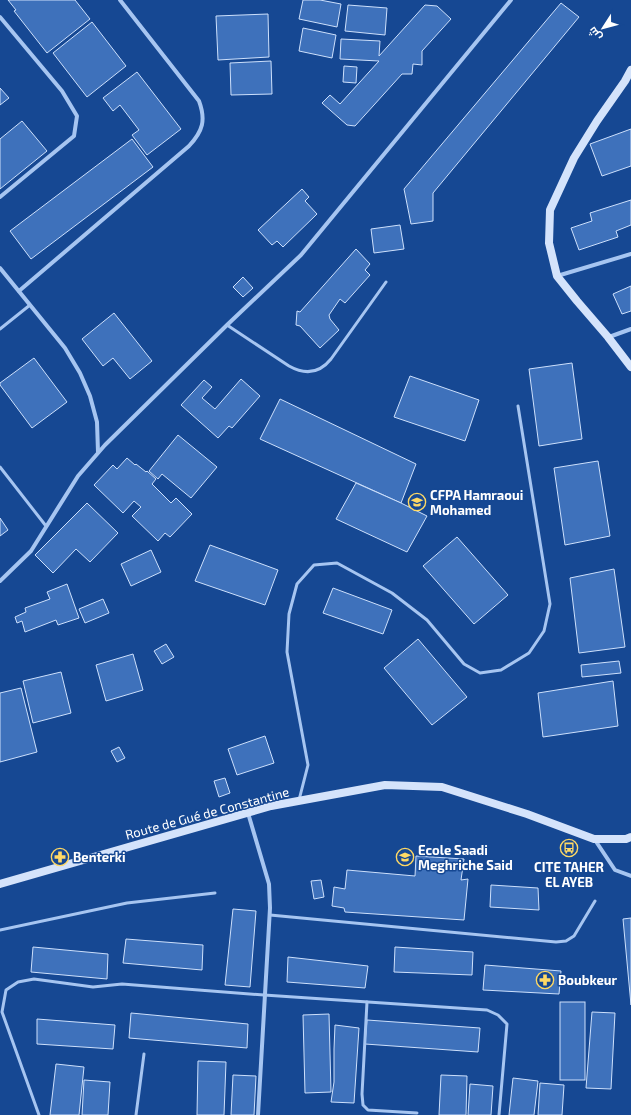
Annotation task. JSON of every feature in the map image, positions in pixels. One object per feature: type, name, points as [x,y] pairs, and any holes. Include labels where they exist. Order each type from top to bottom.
[{"type":"main road","points":[[631,70],[628,80],[597,121],[574,158],[550,210],[549,243],[557,276],[631,367]]},
{"type":"main road","name":"Route de Gué de Constantine","points":[[0,884],[271,806],[385,785],[442,787],[527,814],[594,839],[631,837]]},
{"type":"street","points":[[18,291],[189,146],[196,139],[201,130],[203,115],[199,101],[120,0]]},
{"type":"street","points":[[0,580],[31,551],[78,476],[110,439],[301,255],[511,0]]},
{"type":"street","points":[[0,17],[62,91],[77,116],[74,136],[0,197]]},
{"type":"street","points":[[557,276],[631,254]]},
{"type":"street","points":[[0,268],[65,348],[80,373],[90,396],[98,422],[98,453]]},
{"type":"street","points":[[608,337],[631,329]]},
{"type":"street","points":[[248,813],[269,884],[270,908],[258,1115]]},
{"type":"street","points":[[594,839],[615,870],[631,876]]},
{"type":"lane","points":[[227,325],[296,370],[312,372],[319,370],[331,359],[386,282]]},
{"type":"lane","points":[[0,329],[30,305]]},
{"type":"lane","points":[[299,801],[308,765],[287,652],[289,614],[296,584],[314,565],[337,563],[392,593],[427,620],[464,664],[480,672],[501,670],[529,653],[544,631],[550,604],[518,406]]},
{"type":"lane","points":[[0,467],[46,526]]},
{"type":"lane","points":[[0,930],[127,903],[215,892]]},
{"type":"lane","points":[[270,915],[556,942],[566,941],[574,936],[595,901]]},
{"type":"lane","points":[[39,1115],[1,1012],[6,990],[18,982],[34,979],[93,987],[122,984],[487,1010],[498,1016],[507,1024],[499,1115]]},
{"type":"lane","points":[[367,1002],[362,1094],[363,1105],[368,1110],[417,1113]]},
{"type":"lane","points":[[136,1115],[144,1054]]},
{"type":"building","points":[[8,0],[75,0],[90,19],[47,53],[14,11],[16,10]]},
{"type":"building","points":[[303,0],[320,0],[341,4],[337,27],[299,19]]},
{"type":"building","points":[[561,3],[579,17],[433,193],[433,221],[411,224],[404,189]]},
{"type":"building","points":[[348,5],[387,8],[385,35],[345,31]]},
{"type":"building","points":[[425,5],[437,6],[451,19],[422,51],[422,65],[413,64],[412,74],[402,74],[355,126],[347,125],[322,103],[330,95],[340,104],[379,61],[340,59],[341,39],[380,41],[379,56]]},
{"type":"building","points":[[268,14],[269,57],[218,60],[216,16]]},
{"type":"building","points":[[92,22],[126,66],[87,97],[53,53]]},
{"type":"building","points":[[303,28],[336,35],[332,58],[299,51]]},
{"type":"building","points":[[271,61],[272,94],[231,95],[230,63]]},
{"type":"building","points":[[344,66],[357,67],[356,83],[343,82]]},
{"type":"building","points":[[137,72],[181,129],[147,155],[132,135],[139,130],[120,105],[113,111],[103,98]]},
{"type":"building","points":[[0,88],[9,98],[0,105]]},
{"type":"building","points":[[22,121],[47,151],[0,189],[0,139]]},
{"type":"building","points":[[631,129],[631,166],[602,176],[590,144]]},
{"type":"building","points":[[132,139],[153,167],[31,259],[10,231]]},
{"type":"building","points":[[302,189],[309,197],[305,201],[317,214],[283,247],[277,241],[272,245],[258,230]]},
{"type":"building","points":[[631,200],[631,225],[616,231],[618,237],[579,250],[571,228],[592,221],[590,213]]},
{"type":"building","points":[[400,225],[404,249],[374,253],[371,229]]},
{"type":"building","points":[[356,249],[370,264],[365,270],[370,275],[345,303],[340,299],[329,315],[330,319],[339,330],[320,348],[300,326],[296,325],[297,311],[300,312]]},
{"type":"building","points":[[243,277],[253,288],[243,297],[233,287]]},
{"type":"building","points":[[631,286],[631,311],[622,314],[613,294]]},
{"type":"building","points":[[114,313],[152,361],[130,379],[113,358],[103,366],[82,339]]},
{"type":"building","points":[[34,358],[67,402],[32,428],[0,383]]},
{"type":"building","points":[[572,363],[582,439],[539,446],[529,369]]},
{"type":"building","points":[[410,376],[479,400],[465,441],[394,417]]},
{"type":"building","points":[[241,379],[260,396],[232,428],[229,426],[218,438],[181,405],[204,380],[212,387],[202,398],[215,409]]},
{"type":"building","points":[[280,399],[416,464],[401,503],[260,439]]},
{"type":"building","points":[[178,435],[217,467],[191,498],[162,474],[158,479],[149,471]]},
{"type":"building","points":[[127,458],[135,465],[136,464],[146,472],[147,471],[156,479],[152,484],[171,503],[176,498],[192,514],[170,537],[165,533],[158,541],[132,516],[141,507],[134,501],[123,513],[94,485],[113,465],[117,469]]},
{"type":"building","points":[[598,461],[610,536],[565,545],[554,468]]},
{"type":"building","points":[[356,483],[427,516],[407,552],[336,519]]},
{"type":"building","points":[[87,503],[118,533],[90,562],[76,549],[53,573],[35,555]]},
{"type":"building","points":[[0,518],[8,530],[0,536]]},
{"type":"building","points":[[457,537],[508,595],[474,624],[423,566]]},
{"type":"building","points":[[210,545],[278,570],[265,605],[195,581]]},
{"type":"building","points":[[151,550],[161,572],[131,586],[121,564]]},
{"type":"building","points":[[614,569],[625,647],[579,653],[570,578]]},
{"type":"building","points":[[67,584],[79,618],[58,625],[56,620],[25,632],[22,621],[17,623],[15,617],[26,612],[25,608],[50,599],[47,592]]},
{"type":"building","points":[[333,588],[392,610],[383,634],[323,613]]},
{"type":"building","points":[[103,599],[109,613],[85,623],[79,609]]},
{"type":"building","points":[[418,639],[467,697],[432,725],[384,668]]},
{"type":"building","points":[[166,644],[174,657],[162,664],[154,651]]},
{"type":"building","points":[[133,654],[143,690],[106,701],[96,665]]},
{"type":"building","points":[[619,661],[621,673],[582,677],[581,665]]},
{"type":"building","points":[[61,672],[71,713],[33,723],[23,681]]},
{"type":"building","points":[[613,681],[618,726],[543,737],[538,693]]},
{"type":"building","points":[[21,688],[37,752],[0,762],[0,693]]},
{"type":"building","points":[[265,736],[274,763],[237,775],[228,749]]},
{"type":"building","points":[[119,747],[125,758],[117,762],[111,751]]},
{"type":"building","points":[[225,778],[230,793],[219,797],[214,781]]},
{"type":"building","points":[[416,856],[464,859],[461,880],[468,879],[464,920],[345,912],[344,908],[332,906],[334,887],[345,889],[347,870],[415,876]]},
{"type":"building","points":[[321,880],[324,897],[314,899],[311,881]]},
{"type":"building","points":[[491,885],[538,888],[539,910],[490,907]]},
{"type":"building","points":[[233,909],[256,911],[250,987],[225,985]]},
{"type":"building","points":[[631,918],[631,1005],[623,919]]},
{"type":"building","points":[[126,939],[203,945],[202,970],[123,963]]},
{"type":"building","points":[[33,947],[108,954],[107,979],[31,972]]},
{"type":"building","points":[[395,947],[473,952],[472,975],[394,972]]},
{"type":"building","points":[[288,957],[368,966],[365,988],[287,982]]},
{"type":"building","points":[[485,965],[561,971],[559,994],[483,990]]},
{"type":"building","points":[[560,1002],[585,1002],[585,1080],[560,1080]]},
{"type":"building","points":[[592,1012],[615,1013],[611,1089],[586,1088]]},
{"type":"building","points":[[131,1013],[248,1024],[247,1048],[129,1038]]},
{"type":"building","points":[[329,1014],[331,1092],[305,1093],[303,1015]]},
{"type":"building","points":[[37,1019],[115,1025],[113,1049],[37,1044]]},
{"type":"building","points":[[367,1020],[480,1028],[478,1052],[365,1044]]},
{"type":"building","points":[[335,1025],[359,1028],[354,1103],[331,1102],[334,1082]]},
{"type":"building","points":[[198,1061],[226,1062],[224,1115],[197,1115]]},
{"type":"building","points":[[56,1064],[84,1067],[79,1115],[50,1115]]},
{"type":"building","points":[[233,1075],[256,1076],[254,1115],[231,1115]]},
{"type":"building","points":[[441,1075],[467,1076],[466,1115],[439,1115]]},
{"type":"building","points":[[513,1078],[538,1081],[534,1115],[509,1115]]},
{"type":"building","points":[[84,1080],[110,1082],[108,1115],[82,1115]]},
{"type":"building","points":[[540,1083],[564,1085],[562,1115],[538,1115]]},
{"type":"building","points":[[470,1084],[493,1086],[491,1115],[468,1115]]},
{"type":"place","name":"CFPA Hamraoui Mohamed","points":[[417,502]]},
{"type":"place","name":"CITE TAHER EL AYEB","points":[[569,848]]},
{"type":"place","name":"Benterki","points":[[60,857]]},
{"type":"place","name":"Ecole Saadi Meghriche Said","points":[[405,857]]},
{"type":"place","name":"Boubkeur","points":[[545,980]]}]
